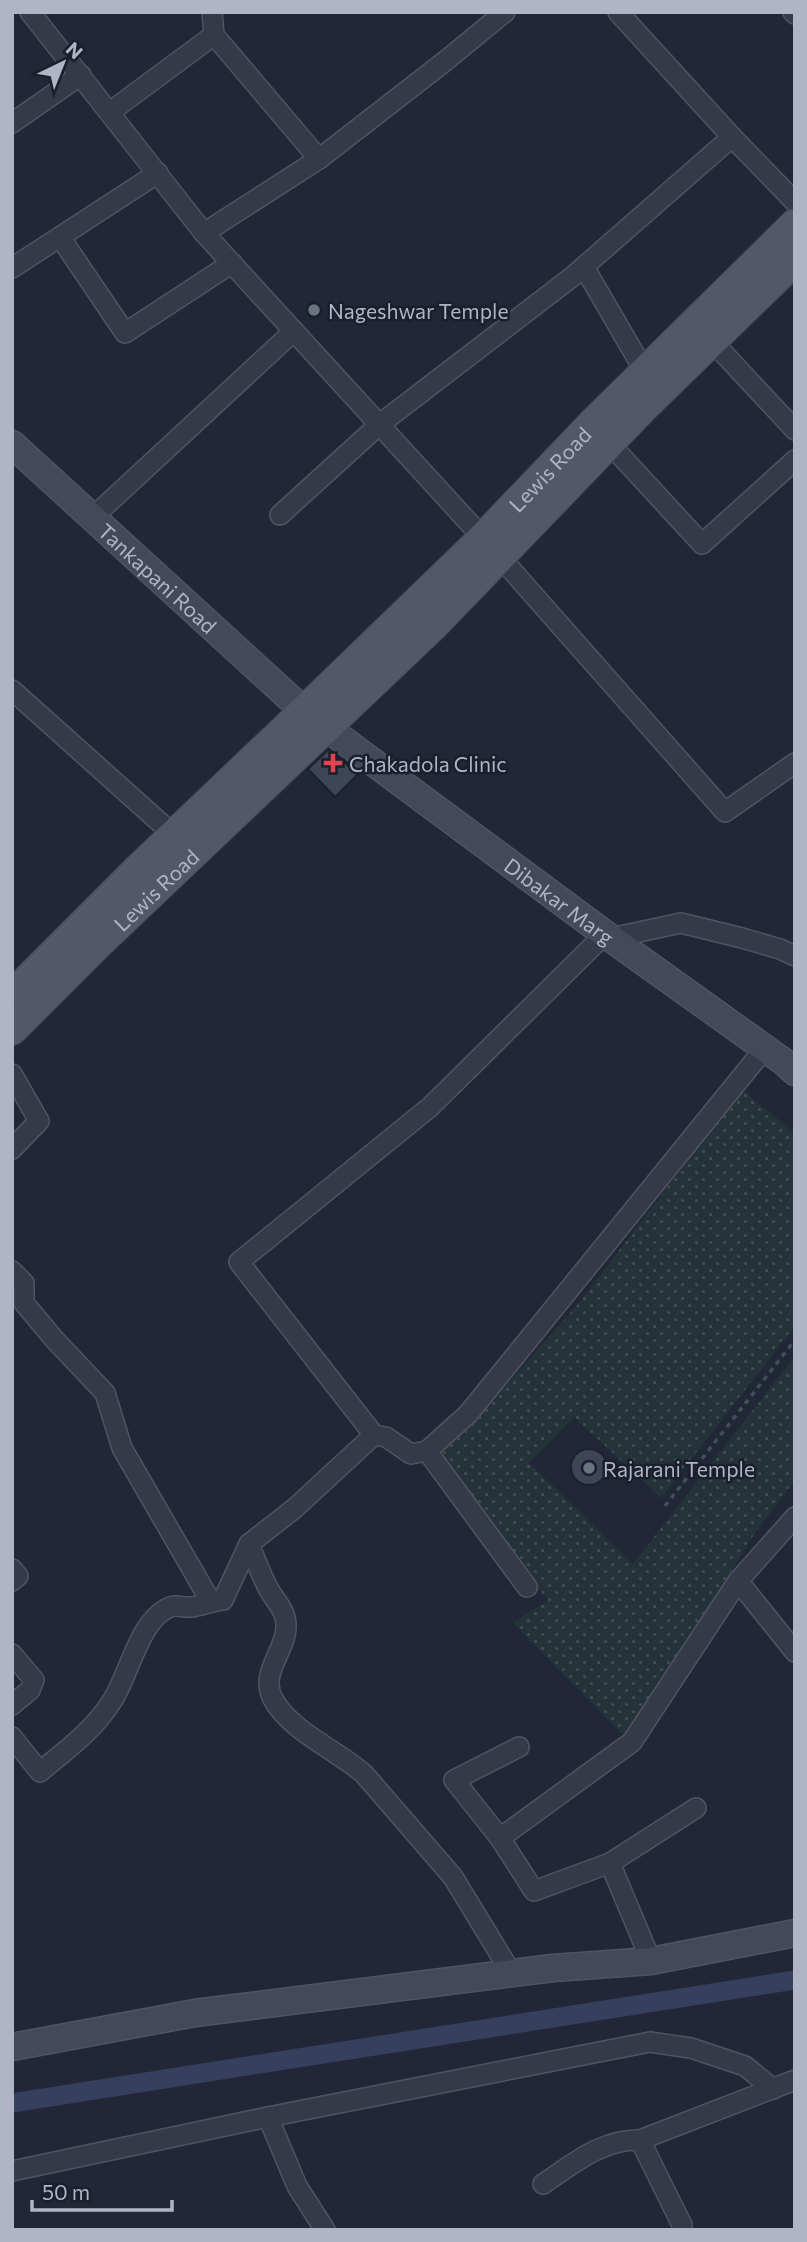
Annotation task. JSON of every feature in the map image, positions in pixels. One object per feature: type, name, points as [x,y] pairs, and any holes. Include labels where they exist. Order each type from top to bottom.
[{"type":"main road","name":"Lewis Road","points":[[491,547],[645,372],[795,224]]},
{"type":"main road","name":"Lewis Road","points":[[12,1030],[289,744],[491,547],[609,443],[795,260]]},
{"type":"main road","name":"Tankapani Road","points":[[12,444],[315,719]]},
{"type":"main road","name":"Dibakar Marg","points":[[315,719],[795,1072]]},
{"type":"main road","name":"Lewis Road","points":[[12,995],[174,835],[289,744]]},
{"type":"main road","points":[[12,2047],[195,2013],[512,1974],[651,1961],[795,1933]]},
{"type":"street","points":[[30,12],[204,233],[491,547],[725,812],[795,763]]},
{"type":"street","points":[[212,12],[214,34],[319,159]]},
{"type":"street","points":[[204,233],[319,159],[505,12]]},
{"type":"street","points":[[618,12],[795,202]]},
{"type":"street","points":[[110,112],[214,34]]},
{"type":"street","points":[[12,123],[80,75]]},
{"type":"street","points":[[280,515],[380,425],[584,267],[732,137]]},
{"type":"street","points":[[12,268],[158,173]]},
{"type":"street","points":[[60,237],[125,333],[232,263]]},
{"type":"street","points":[[584,267],[645,372]]},
{"type":"street","points":[[92,518],[294,331]]},
{"type":"street","points":[[712,341],[795,430]]},
{"type":"street","points":[[609,443],[702,544],[795,460]]},
{"type":"street","points":[[15,699],[174,835]]},
{"type":"street","points":[[765,1048],[468,1414],[427,1451],[411,1454],[386,1437],[374,1435],[239,1262],[430,1107],[608,936],[681,923],[742,938],[795,956]]},
{"type":"street","points":[[12,1074],[39,1121],[12,1149]]},
{"type":"street","points":[[12,1271],[24,1283],[24,1303],[54,1339],[106,1392],[122,1448],[211,1602]]},
{"type":"street","points":[[12,1737],[40,1772],[94,1726],[114,1699],[133,1653],[149,1626],[163,1610],[177,1604],[190,1607],[223,1600],[248,1544],[295,1508],[374,1435]]},
{"type":"street","points":[[427,1451],[527,1587]]},
{"type":"street","points":[[500,1838],[632,1742],[738,1581],[795,1517]]},
{"type":"street","points":[[248,1544],[286,1620],[286,1631],[271,1669],[272,1699],[321,1745],[349,1761],[364,1774],[453,1877],[512,1974]]},
{"type":"street","points":[[12,1569],[18,1576],[12,1581]]},
{"type":"street","points":[[738,1581],[795,1653]]},
{"type":"street","points":[[12,1654],[34,1680],[30,1690],[12,1705]]},
{"type":"street","points":[[519,1747],[454,1780],[500,1838],[534,1891],[610,1863],[696,1808]]},
{"type":"street","points":[[610,1863],[651,1961]]},
{"type":"street","points":[[12,2171],[268,2117],[650,2042],[691,2048],[745,2066],[773,2089]]},
{"type":"street","points":[[543,2184],[601,2146],[623,2140],[639,2140],[795,2080]]},
{"type":"street","points":[[268,2117],[297,2186],[325,2230]]},
{"type":"street","points":[[639,2140],[682,2225]]},
{"type":"path","points":[[666,1506],[795,1340]]},
{"type":"shaded area","points":[[742,1090],[795,1133],[795,1326],[661,1498],[574,1417],[529,1463],[633,1564],[795,1356],[795,1480],[757,1530],[653,1695],[623,1735],[513,1623],[548,1600],[440,1453],[465,1432],[578,1304]]},
{"type":"building","points":[[329,749],[358,774],[335,797],[308,769]]},
{"type":"building","name":"Rajarani Temple","points":[[589,1449],[602,1454],[607,1467],[602,1480],[589,1485],[576,1480],[571,1467],[576,1454]]},
{"type":"waterway","points":[[12,2103],[795,1980]]},
{"type":"place","name":"Nageshwar Temple","points":[[314,310]]},
{"type":"place","name":"Chakadola Clinic","points":[[333,763]]},
{"type":"place","name":"Rajarani Temple","points":[[589,1468]]}]
